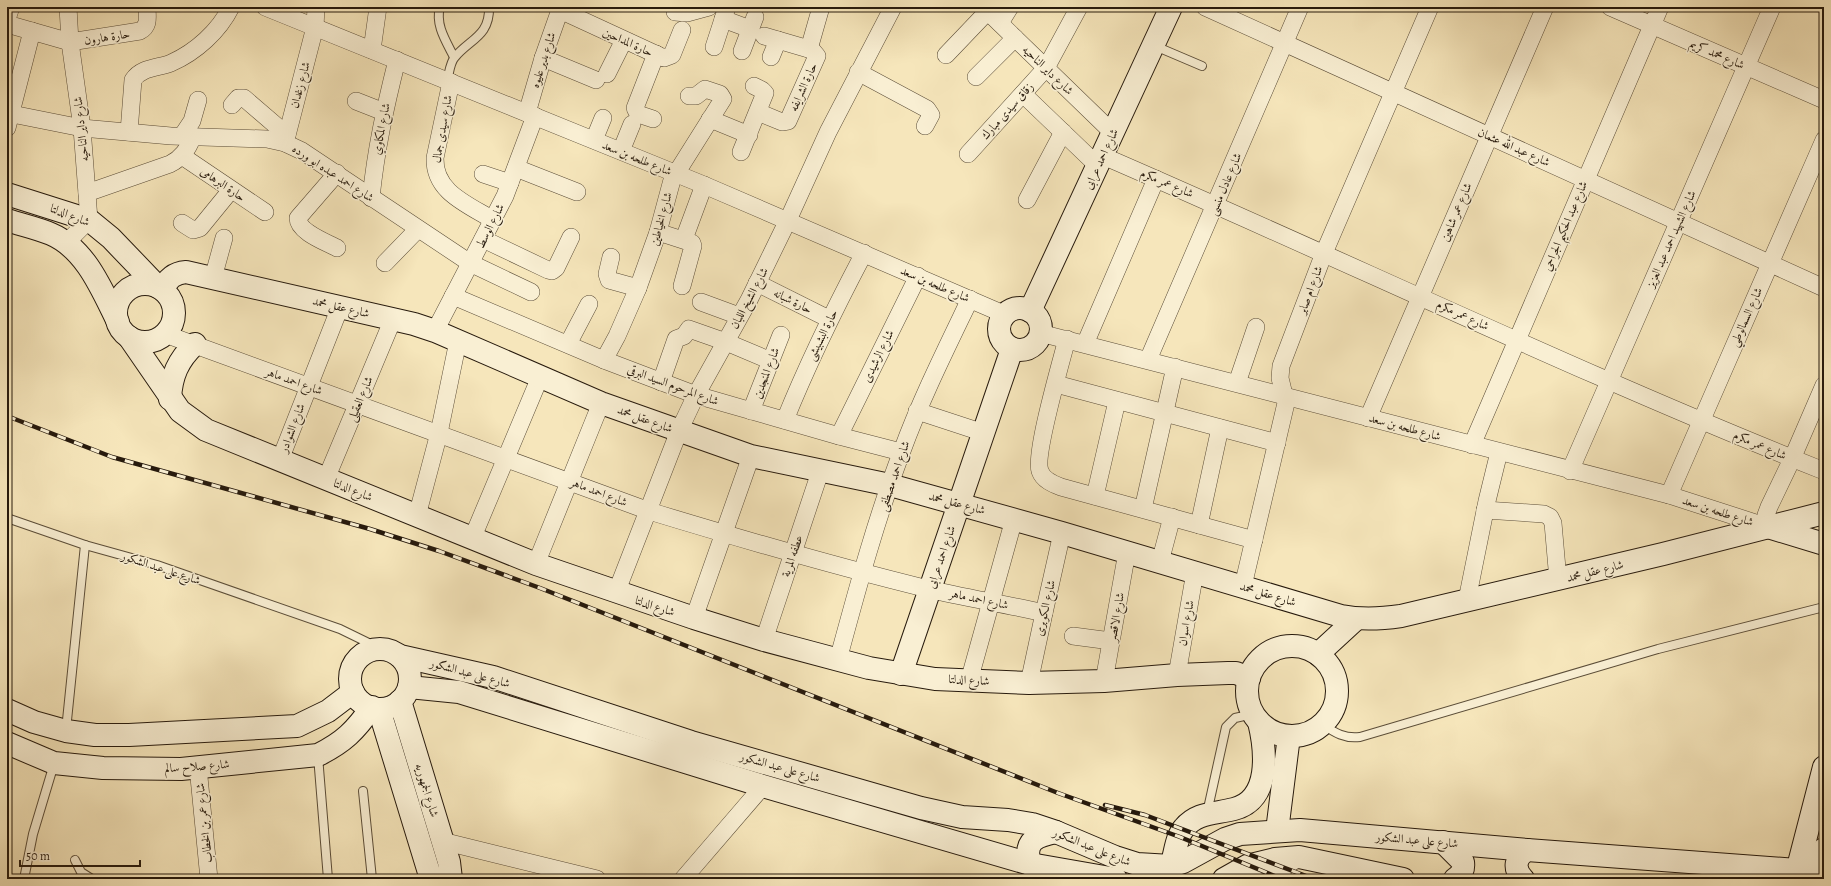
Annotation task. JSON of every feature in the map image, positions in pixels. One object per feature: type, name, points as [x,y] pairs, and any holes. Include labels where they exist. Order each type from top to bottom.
[{"type":"street","points":[[7,19],[10,7]]},
{"type":"street","name":"شارع داير الناحيه","points":[[68,7],[70,42],[82,128],[89,220]]},
{"type":"street","name":"حارة هارون","points":[[70,42],[140,31],[146,27],[147,7]]},
{"type":"street","points":[[129,132],[133,80],[136,75],[170,63],[198,46],[220,24],[231,7]]},
{"type":"street","name":"شارع طلحه بن سعد","points":[[265,7],[704,185],[1006,315]]},
{"type":"street","name":"شارع زغدان","points":[[286,139],[315,27],[316,7]]},
{"type":"street","points":[[372,50],[378,7]]},
{"type":"street","points":[[675,12],[687,13],[709,7]]},
{"type":"street","name":"حارة الشرايفه","points":[[809,49],[821,7]]},
{"type":"street","name":"شارع الشيخ اللبان","points":[[616,593],[679,431],[696,395],[757,283],[788,220],[822,144],[893,7]]},
{"type":"street","points":[[1000,24],[1010,7]]},
{"type":"street","name":"زقاق سيدى مبارك","points":[[968,154],[1046,68],[1079,7]]},
{"type":"street","name":"شارع احمد عرابى","points":[[1030,311],[1171,7]]},
{"type":"street","name":"شارع عبد الله عثمان","points":[[1205,7],[1824,288]]},
{"type":"street","name":"شارع عادل منسى","points":[[1148,360],[1300,7]]},
{"type":"street","name":"شارع ام صابر","points":[[1243,586],[1286,403],[1280,378],[1281,366],[1324,253],[1430,7]]},
{"type":"street","name":"شارع عمر شاهين","points":[[1368,418],[1545,7]]},
{"type":"street","name":"شارع محمد كريم","points":[[1610,7],[1824,100]]},
{"type":"street","name":"شارع عبد الحكيم الجراحي","points":[[1472,445],[1660,7]]},
{"type":"street","name":"شارع الشهيد احمد عبد العزيز","points":[[1570,471],[1772,7]]},
{"type":"street","name":"حارة المداحين","points":[[561,8],[624,40],[664,58],[670,57],[682,30]]},
{"type":"street","name":"شارع بدير عليوه","points":[[531,115],[543,58],[561,8]]},
{"type":"street","points":[[946,55],[986,9]]},
{"type":"street","name":"شارع داير الناحيه","points":[[986,9],[1113,133]]},
{"type":"street","points":[[714,47],[725,13]]},
{"type":"street","name":"حارة الشرايفه","points":[[725,13],[809,49],[815,53],[816,60],[788,121],[779,122],[758,112]]},
{"type":"street","points":[[7,24],[70,42]]},
{"type":"street","points":[[742,51],[762,30],[771,57]]},
{"type":"street","points":[[8,118],[32,31]]},
{"type":"street","points":[[976,77],[1015,38]]},
{"type":"street","points":[[543,58],[601,77],[624,40]]},
{"type":"street","points":[[653,119],[638,114],[634,108],[656,54]]},
{"type":"street","name":"شارع المكاوي","points":[[371,198],[376,154],[385,121],[397,60]]},
{"type":"street","points":[[858,72],[927,109],[931,114],[925,126]]},
{"type":"street","name":"شارع سيدى جمال","points":[[449,81],[435,158],[437,177],[442,186],[450,193],[493,220]]},
{"type":"street","points":[[741,152],[765,93],[754,86]]},
{"type":"street","name":"شارع الخياطين","points":[[604,360],[617,336],[638,288],[658,232],[675,173],[723,99],[722,96],[705,89],[696,96],[689,96]]},
{"type":"street","points":[[1023,94],[1063,132],[1100,161]]},
{"type":"street","points":[[232,105],[238,98],[244,98],[286,139]]},
{"type":"street","points":[[87,193],[170,164],[182,156],[190,144],[187,136],[198,100]]},
{"type":"street","points":[[356,101],[385,121]]},
{"type":"street","name":"شارع الوسط","points":[[435,331],[493,220],[513,176],[531,115]]},
{"type":"street","name":"شارع احمد عبده ابو ورده","points":[[8,118],[82,128],[129,132],[187,136],[286,139],[371,198],[470,263],[531,292]]},
{"type":"street","points":[[594,140],[603,118]]},
{"type":"street","points":[[710,119],[748,135]]},
{"type":"street","points":[[621,151],[632,124]]},
{"type":"street","points":[[1027,200],[1063,132]]},
{"type":"street","name":"شارع السمالوطي","points":[[1668,495],[1824,140]]},
{"type":"street","name":"حارة البرهامى","points":[[182,156],[265,212]]},
{"type":"street","name":"شارع عمر مكرم","points":[[1100,161],[1156,179],[1516,340],[1792,459],[1824,471]]},
{"type":"street","points":[[337,173],[298,218],[302,229],[337,248]]},
{"type":"street","points":[[483,174],[513,176],[577,192]]},
{"type":"street","points":[[1085,344],[1156,179]]},
{"type":"street","points":[[684,239],[704,185]]},
{"type":"street","points":[[182,223],[193,230],[200,228],[232,190]]},
{"type":"street","name":"شارع الدلتا","points":[[7,194],[89,220],[111,238],[160,288]]},
{"type":"street","name":"شارع الدلتا","points":[[7,220],[52,235],[66,243],[92,272],[124,329],[170,399],[188,418],[206,430],[536,564],[616,593],[764,640],[838,660],[900,674],[1029,683],[1104,681],[1176,675],[1236,673],[1248,678]]},
{"type":"street","points":[[66,243],[89,220]]},
{"type":"street","points":[[385,263],[418,229]]},
{"type":"street","points":[[658,232],[690,241],[693,244],[682,286]]},
{"type":"street","points":[[483,239],[552,271],[556,268],[571,237]]},
{"type":"street","points":[[213,278],[224,238]]},
{"type":"street","name":"حارة البشبيشى","points":[[785,420],[829,319],[864,253]]},
{"type":"street","points":[[611,257],[607,274],[610,280],[638,288]]},
{"type":"street","name":"شارع عقل محمد","points":[[160,288],[169,279],[179,273],[186,272],[393,319],[435,331],[600,403],[752,456],[820,472],[890,485],[1062,533],[1341,616],[1356,619],[1386,618],[1558,580],[1824,513]]},
{"type":"street","name":"شارع الرشيدى","points":[[839,436],[918,276]]},
{"type":"street","name":"حارة شبانه","points":[[757,283],[829,319]]},
{"type":"street","points":[[141,284],[160,288],[168,296],[174,311],[173,319],[165,334],[152,341],[136,340],[124,329],[116,314],[121,298],[126,291],[141,284]]},
{"type":"street","name":"شارع المرحوم السيد البرقي","points":[[453,296],[604,360],[696,395],[901,452]]},
{"type":"street","name":"شارع احمد مصطفى","points":[[838,660],[862,572],[901,452],[917,411],[970,299]]},
{"type":"street","points":[[700,302],[739,316]]},
{"type":"street","points":[[568,344],[589,304]]},
{"type":"street","name":"شارع الشوادر","points":[[280,460],[340,307]]},
{"type":"street","points":[[1017,309],[1030,311],[1039,321],[1040,333],[1038,339],[1030,348],[1024,350],[1012,349],[1001,338],[999,330],[1001,322],[1006,315],[1017,309]]},
{"type":"street","name":"شارع العقيلى","points":[[326,479],[393,319]]},
{"type":"street","points":[[1237,383],[1256,327]]},
{"type":"street","points":[[661,382],[676,338],[684,336],[687,329],[691,329],[726,342],[771,361]]},
{"type":"street","name":"شارع طلحه بن سعد","points":[[1040,333],[1237,383],[1570,471],[1668,495],[1768,527]]},
{"type":"street","name":"شارع احمد ماهر","points":[[165,334],[649,511],[724,534],[862,572],[930,589],[1044,613]]},
{"type":"street","name":"شارع المنجدين","points":[[751,411],[781,335]]},
{"type":"street","points":[[1067,339],[1043,438],[1039,462],[1039,470],[1043,477],[1054,484],[1254,540]]},
{"type":"street","points":[[417,516],[438,434],[458,341]]},
{"type":"street","points":[[170,399],[174,374],[186,352],[195,344]]},
{"type":"street","name":"شارع احمد عرابى","points":[[900,674],[1012,349]]},
{"type":"street","points":[[1143,509],[1175,367]]},
{"type":"street","points":[[472,539],[540,377]]},
{"type":"street","points":[[1056,384],[1277,443]]},
{"type":"street","points":[[1824,385],[1792,459],[1767,511],[1768,527],[1824,544]]},
{"type":"street","points":[[1095,496],[1117,401]]},
{"type":"street","points":[[536,564],[600,403]]},
{"type":"street","points":[[917,411],[984,433]]},
{"type":"street","points":[[1199,525],[1220,428]]},
{"type":"street","points":[[1467,600],[1485,510],[1499,452]]},
{"type":"street","points":[[694,618],[752,456]]},
{"type":"street","name":"عطفه المرية","points":[[764,640],[820,472]]},
{"type":"street","points":[[1485,510],[1544,514],[1550,517],[1553,523],[1558,580]]},
{"type":"street","points":[[1160,562],[1172,517]]},
{"type":"street","points":[[970,680],[1014,520]]},
{"type":"street","name":"شارع الكوبرى","points":[[1029,683],[1062,533]]},
{"type":"street","name":"شارع الاقصر","points":[[1104,681],[1127,552]]},
{"type":"street","name":"شارع اسوان","points":[[1176,675],[1195,572]]},
{"type":"street","points":[[1318,654],[1356,619]]},
{"type":"street","points":[[1073,636],[1111,640]]},
{"type":"street","points":[[1171,866],[1183,829],[1193,820],[1207,813],[1234,809],[1244,805],[1254,797],[1260,786],[1265,757],[1265,747],[1256,718],[1248,702],[1247,690],[1248,678],[1253,667],[1261,657],[1272,650],[1283,646],[1301,646],[1318,654],[1330,666],[1336,682],[1337,694],[1335,705],[1330,715],[1322,724],[1312,731],[1301,735],[1289,736],[1278,734],[1268,729],[1256,718]]},
{"type":"street","points":[[390,653],[409,671],[404,694],[394,706],[375,708],[364,704],[354,692],[351,675],[358,660],[365,654],[390,653]]},
{"type":"street","name":"شارع على عبد الشكور","points":[[390,653],[493,677],[691,742],[921,808],[948,815],[1014,821],[1056,832],[1115,857],[1137,864],[1171,866],[1183,862],[1225,838],[1240,834],[1300,830],[1527,850],[1813,871]]},
{"type":"street","points":[[7,710],[34,722],[66,731],[95,735],[129,735],[297,726],[328,711],[354,692]]},
{"type":"street","name":"شارع على عبد الشكور","points":[[404,694],[460,692],[763,786],[990,851],[1030,864],[1116,879]]},
{"type":"street","name":"شارع الجمهوريه","points":[[404,694],[451,879]]},
{"type":"street","name":"شارع الجمهوريه","points":[[375,708],[431,879]]},
{"type":"street","name":"شارع صلاح سالم","points":[[7,743],[54,763],[129,769],[198,767],[318,755],[335,746],[355,730],[375,708]]},
{"type":"street","points":[[1278,831],[1289,736]]},
{"type":"street","name":"شارع عمر بن الخطاب","points":[[198,767],[209,879]]},
{"type":"street","points":[[1813,871],[1824,767]]},
{"type":"street","points":[[683,879],[763,786]]},
{"type":"street","points":[[976,817],[996,829],[999,835],[999,842],[996,848],[990,851]]},
{"type":"street","points":[[1030,864],[1028,848],[1032,842],[1038,836],[1056,832]]},
{"type":"street","points":[[442,841],[597,879]]},
{"type":"street","points":[[1443,842],[1463,862],[1463,871],[1461,875],[1455,879]]},
{"type":"street","points":[[1813,871],[1824,849]]},
{"type":"street","points":[[1523,879],[1518,874],[1516,863],[1522,853],[1527,850]]},
{"type":"street","points":[[1272,879],[1299,857]]},
{"type":"street","points":[[1224,879],[1247,866],[1275,859],[1299,857],[1394,878]]},
{"type":"lane","points":[[440,7],[438,16],[440,28],[454,58]]},
{"type":"lane","points":[[449,81],[454,58],[480,35],[486,26],[489,15],[489,7]]},
{"type":"lane","points":[[1153,45],[1202,66]]},
{"type":"lane","name":"شارع على عبد الشكور","points":[[7,518],[85,545],[157,565],[326,624],[340,629],[390,653]]},
{"type":"lane","points":[[66,731],[85,545]]},
{"type":"lane","points":[[1322,724],[1335,733],[1349,738],[1371,734],[1658,648],[1824,607]]},
{"type":"lane","points":[[1207,813],[1226,727],[1235,718],[1256,718]]},
{"type":"lane","points":[[318,755],[328,879]]},
{"type":"lane","points":[[24,879],[33,834],[54,763]]},
{"type":"lane","points":[[363,791],[372,879]]},
{"type":"lane","points":[[75,860],[81,872],[92,879]]},
{"type":"railway","points":[[7,416],[112,457],[370,529],[439,551],[540,588],[1058,793],[1180,837],[1282,879]]},
{"type":"railway","points":[[1105,805],[1145,815],[1314,879]]}]
